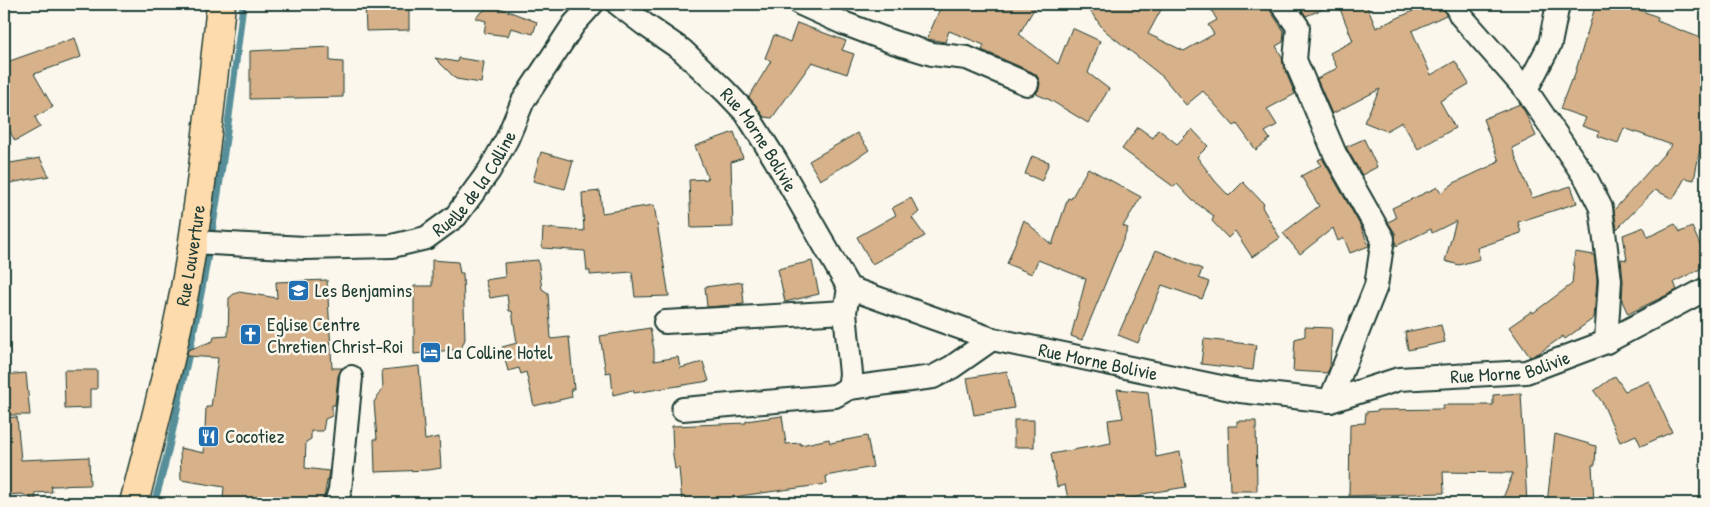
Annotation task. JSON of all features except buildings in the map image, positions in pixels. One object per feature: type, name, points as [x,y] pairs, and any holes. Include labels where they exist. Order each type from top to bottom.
[{"type":"main road","name":"Rue Louverture","points":[[134,503],[177,328],[205,242],[210,106],[220,4]]},
{"type":"street","name":"Ruelle de la Colline","points":[[205,242],[306,248],[392,246],[426,238],[456,216],[484,178],[507,139],[523,101],[574,24],[592,4]]},
{"type":"street","name":"Rue Morne Bolivie","points":[[618,4],[682,50],[746,113],[775,159],[849,288],[992,339],[1240,391],[1330,401],[1399,379],[1526,372],[1606,342],[1706,289]]},
{"type":"street","points":[[801,4],[843,23],[893,42],[932,54],[967,58],[1027,84]]},
{"type":"street","points":[[1282,4],[1298,27],[1295,60],[1331,146],[1383,239],[1376,286],[1330,401]]},
{"type":"street","points":[[1455,4],[1460,16],[1526,90],[1587,180],[1601,208],[1610,280],[1606,342]]},
{"type":"street","points":[[1526,90],[1550,44],[1558,4]]},
{"type":"street","points":[[849,288],[845,312],[851,374],[849,388]]},
{"type":"street","points":[[666,322],[845,312]]},
{"type":"street","points":[[683,408],[835,396],[849,388],[933,377],[952,368],[992,339]]},
{"type":"street","points":[[336,503],[340,490],[351,377]]},
{"type":"waterway","points":[[154,503],[170,445],[202,290],[225,148],[243,4]]},
{"type":"place","name":"Les Benjamins","points":[[299,290]]},
{"type":"place","name":"Eglise Centre Chretien Christ-Roi","points":[[251,335]]},
{"type":"place","name":"La Colline Hotel","points":[[431,352]]},
{"type":"place","name":"Cocotiez","points":[[209,436]]}]
